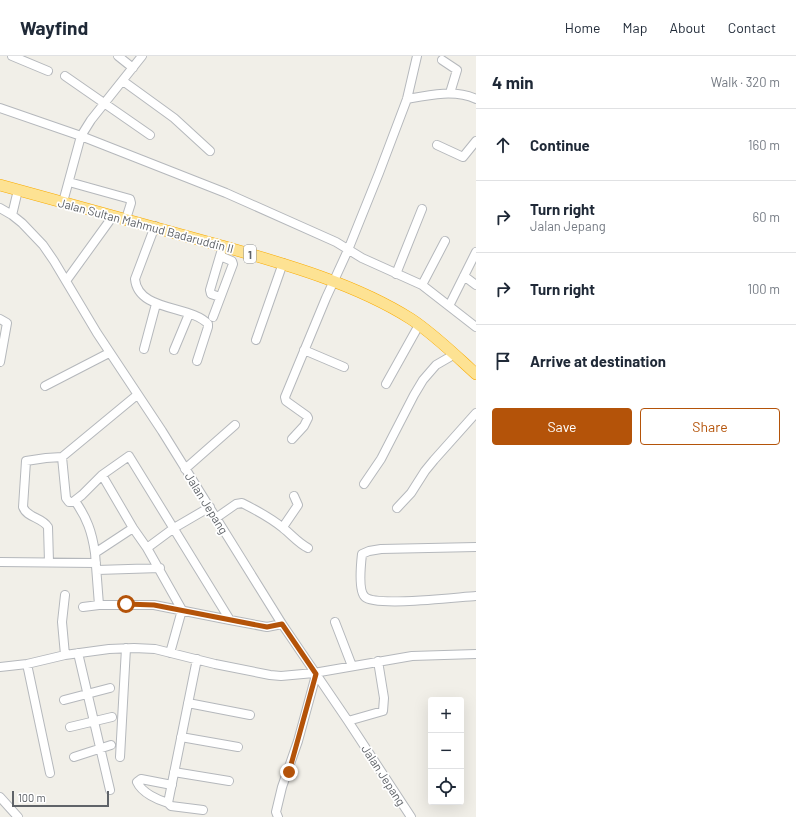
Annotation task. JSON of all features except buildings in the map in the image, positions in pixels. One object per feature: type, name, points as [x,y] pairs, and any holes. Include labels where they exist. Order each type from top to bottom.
[{"type":"highway","name":"Jalan Sultan Mahmud Badaruddin II","points":[[0,186],[156,226],[221,251],[283,263],[333,282],[382,304],[419,325],[455,354],[476,374]]},
{"type":"street","points":[[12,56],[48,71]]},
{"type":"street","points":[[118,56],[133,68]]},
{"type":"street","points":[[63,202],[80,136],[142,56]]},
{"type":"street","points":[[292,439],[304,426],[308,418],[285,399],[304,350],[348,250],[379,174],[406,99],[417,56]]},
{"type":"street","points":[[442,60],[457,70],[450,93]]},
{"type":"street","points":[[65,76],[150,135]]},
{"type":"street","points":[[123,81],[174,118],[210,151]]},
{"type":"street","points":[[406,99],[450,93],[466,95],[476,99]]},
{"type":"street","points":[[0,108],[80,136],[226,193],[336,242],[348,250],[422,285],[476,326]]},
{"type":"street","points":[[437,145],[463,157],[476,141]]},
{"type":"street","points":[[69,182],[130,199],[131,203],[126,219]]},
{"type":"street","points":[[12,215],[18,190]]},
{"type":"street","name":"Jalan Jepang","points":[[0,208],[22,223],[43,245],[66,281],[84,314],[210,507],[282,624],[411,817]]},
{"type":"street","points":[[396,274],[422,209]]},
{"type":"street","points":[[66,281],[113,216]]},
{"type":"street","points":[[156,226],[135,279],[136,284],[140,292],[156,304],[189,314],[205,321],[208,327],[197,361]]},
{"type":"street","points":[[422,285],[445,241]]},
{"type":"street","points":[[213,318],[233,264],[232,261],[221,251],[210,290],[211,294],[220,297]]},
{"type":"street","points":[[449,306],[476,252]]},
{"type":"street","points":[[256,340],[283,263]]},
{"type":"street","points":[[464,276],[476,285]]},
{"type":"street","points":[[144,348],[156,304]]},
{"type":"street","points":[[174,350],[189,314]]},
{"type":"street","points":[[0,319],[7,323],[0,362]]},
{"type":"street","points":[[386,384],[419,325]]},
{"type":"street","points":[[304,350],[344,367]]},
{"type":"street","points":[[45,386],[109,353]]},
{"type":"street","points":[[364,484],[381,459],[423,380],[436,365],[455,354]]},
{"type":"street","points":[[49,562],[48,527],[46,523],[24,512],[26,461],[62,457],[137,395]]},
{"type":"street","points":[[397,508],[411,493],[420,477],[434,460],[476,413]]},
{"type":"street","points":[[185,468],[235,425]]},
{"type":"street","points":[[62,457],[66,498],[70,502],[75,501],[102,475],[129,456],[230,620]]},
{"type":"street","points":[[102,475],[133,528],[160,568],[182,610],[170,653]]},
{"type":"street","points":[[283,527],[298,504],[294,496]]},
{"type":"street","points":[[75,501],[90,526],[93,536],[100,605]]},
{"type":"street","points":[[216,518],[236,504],[242,503],[283,527],[301,544],[308,548]]},
{"type":"street","points":[[147,548],[174,528],[210,507]]},
{"type":"street","points":[[95,553],[133,528]]},
{"type":"street","points":[[476,547],[381,549],[369,551],[362,554],[360,575],[363,594],[365,597],[371,599],[392,602],[476,596]]},
{"type":"street","points":[[0,562],[49,562],[96,566],[160,568]]},
{"type":"street","points":[[65,595],[62,622],[65,655]]},
{"type":"street","points":[[83,607],[100,605],[154,605],[267,627],[282,624]]},
{"type":"street","points":[[335,622],[352,666]]},
{"type":"street","points":[[120,757],[126,648]]},
{"type":"street","points":[[0,667],[27,664],[78,653],[126,648],[154,649],[270,675],[282,676],[315,674],[378,661],[412,656],[476,654]]},
{"type":"street","points":[[78,653],[110,790]]},
{"type":"street","points":[[168,803],[197,659]]},
{"type":"street","points":[[348,721],[383,711],[384,698],[378,661]]},
{"type":"street","points":[[27,664],[50,773]]},
{"type":"street","points":[[278,817],[276,812],[282,787],[298,741],[315,674]]},
{"type":"street","points":[[64,700],[110,688]]},
{"type":"street","points":[[188,703],[250,715]]},
{"type":"street","points":[[70,727],[112,717]]},
{"type":"street","points":[[181,737],[238,747]]},
{"type":"street","points":[[74,757],[111,745]]},
{"type":"street","points":[[174,772],[229,780]]},
{"type":"street","points":[[172,785],[140,779],[137,782],[138,785],[151,795],[171,806],[203,810]]},
{"type":"street","points":[[0,797],[18,817]]},
{"type":"route","points":[[126,604],[154,605],[251,625],[267,627],[282,624],[316,674],[289,772]]}]
